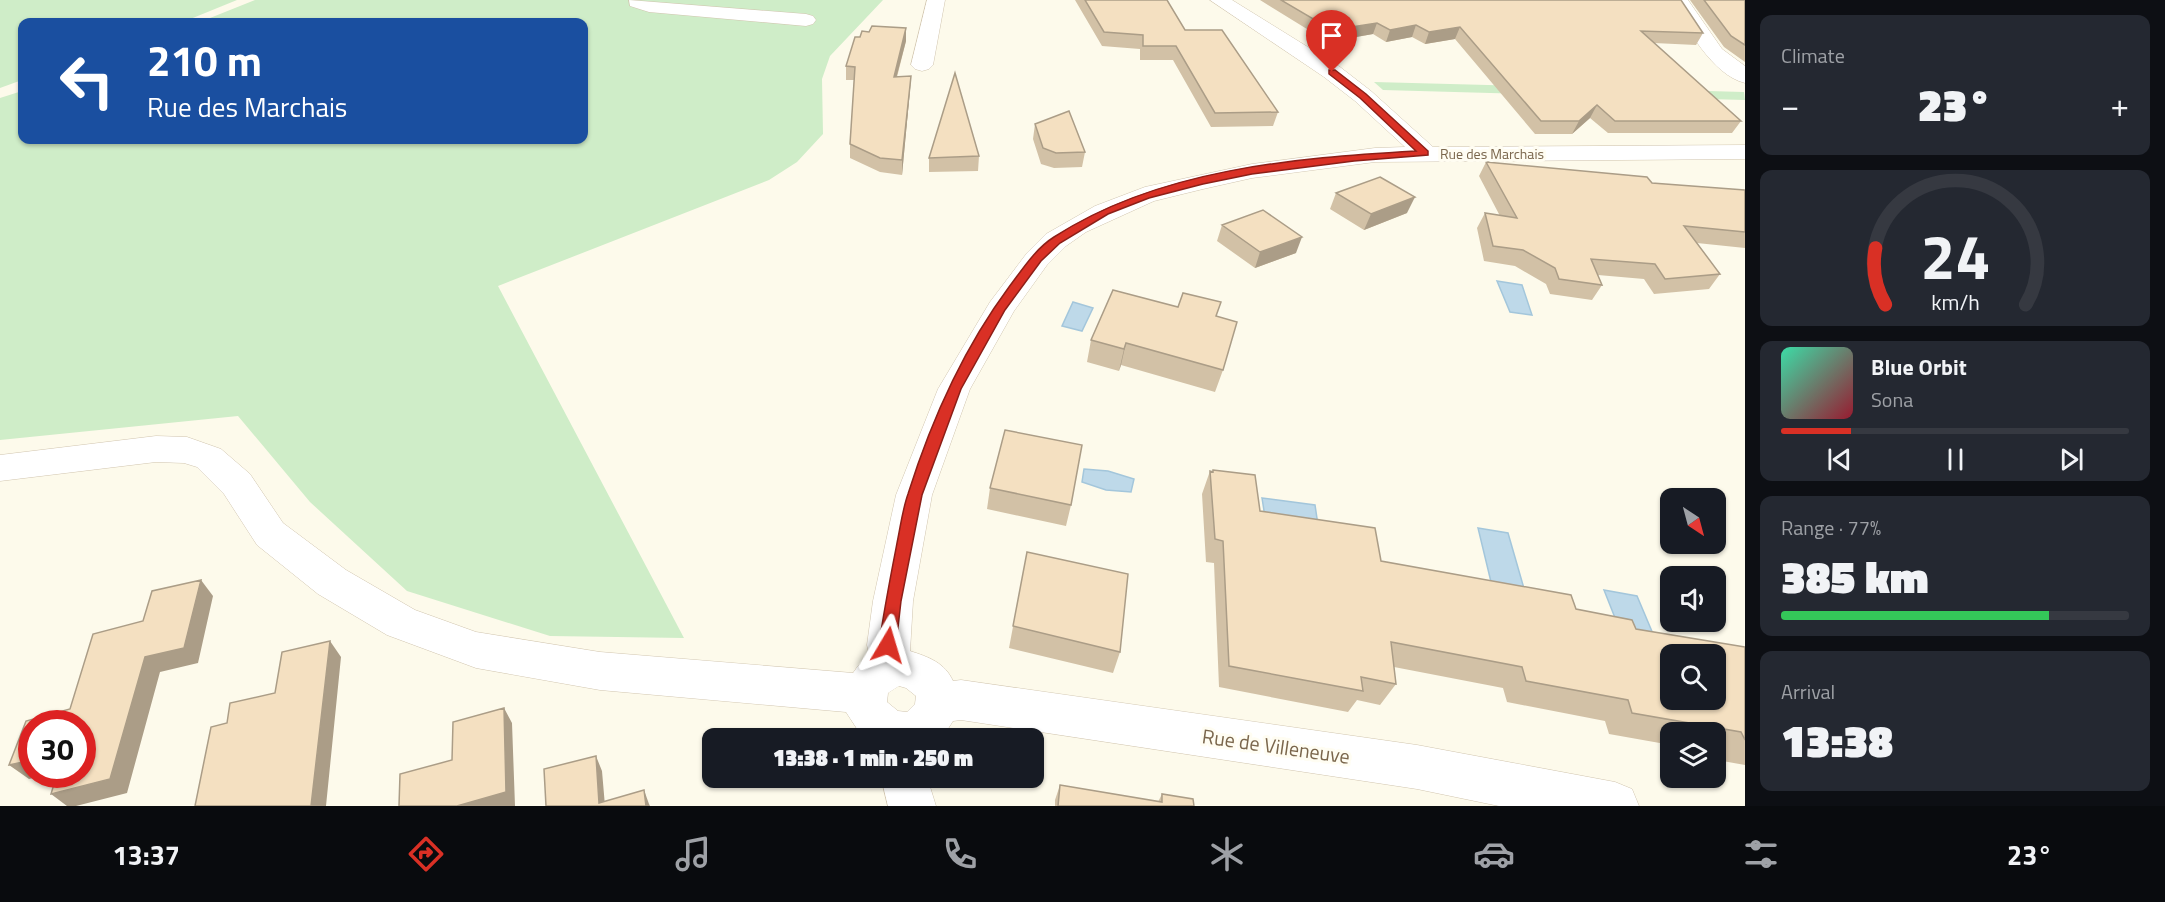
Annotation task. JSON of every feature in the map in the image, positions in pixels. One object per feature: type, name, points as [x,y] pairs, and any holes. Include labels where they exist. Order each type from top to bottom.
[{"type":"street","points":[[922,65],[936,0]]},
{"type":"street","name":"Rue des Marchais","points":[[1219,0],[1332,72],[1363,96],[1425,153],[1745,152]]},
{"type":"street","points":[[1679,0],[1715,53],[1745,77]]},
{"type":"street","points":[[637,2],[649,6],[806,21]]},
{"type":"street","points":[[881,728],[866,710],[879,681],[888,645],[893,601],[914,495],[954,389],[1000,309],[1036,259],[1056,240],[1077,226],[1145,195],[1252,171],[1375,155],[1425,153]]},
{"type":"street","points":[[0,468],[156,449],[187,450],[209,459],[237,484],[270,534],[332,582],[401,623],[476,650],[600,671],[879,681],[915,669],[932,684],[937,704],[934,715],[927,724],[919,728]]},
{"type":"street","name":"Rue de Villeneuve","points":[[937,704],[961,700],[1417,767],[1614,806]]},
{"type":"street","points":[[909,788],[912,806]]},
{"type":"green space","points":[[0,0],[237,0],[193,18],[18,18],[18,81],[0,88]]},
{"type":"green space","points":[[255,0],[883,0],[830,56],[822,79],[823,134],[797,162],[769,180],[498,286],[684,638],[550,636],[407,591],[310,502],[238,416],[0,440],[0,98],[18,92],[18,144],[588,144],[588,18],[210,18]]},
{"type":"green space","points":[[1374,82],[1744,92],[1745,100],[1383,90]]},
{"type":"water","points":[[1497,281],[1522,285],[1532,315],[1510,312]]},
{"type":"water","points":[[1073,302],[1093,308],[1082,331],[1062,326]]},
{"type":"water","points":[[1084,469],[1108,471],[1134,479],[1131,492],[1106,490],[1082,482]]},
{"type":"water","points":[[1262,498],[1315,505],[1318,525],[1265,517]]},
{"type":"water","points":[[1478,528],[1508,533],[1525,592],[1492,586]]},
{"type":"water","points":[[1604,590],[1637,596],[1659,648],[1625,643]]},
{"type":"building","points":[[1085,0],[1167,0],[1185,30],[1222,30],[1278,112],[1215,113],[1176,46],[1143,46],[1143,35],[1104,32]]},
{"type":"building","points":[[1281,0],[1681,0],[1703,33],[1641,31],[1741,121],[1615,121],[1597,105],[1579,121],[1541,121],[1460,27],[1429,32],[1416,25],[1390,30],[1377,23],[1332,30]]},
{"type":"building","points":[[1704,0],[1745,0],[1745,45],[1731,36]]},
{"type":"building","points":[[872,26],[906,28],[894,77],[911,76],[902,160],[880,158],[850,144],[855,67],[846,66],[855,37],[860,37],[862,31],[869,32]]},
{"type":"building","points":[[955,73],[979,156],[929,158]]},
{"type":"building","points":[[1069,111],[1085,152],[1056,153],[1043,148],[1035,124]]},
{"type":"building","points":[[1486,162],[1647,177],[1652,183],[1745,190],[1745,232],[1684,226],[1720,274],[1665,279],[1655,264],[1591,259],[1602,285],[1559,279],[1555,268],[1523,250],[1493,246],[1485,213],[1517,218]]},
{"type":"building","points":[[1380,177],[1415,197],[1371,214],[1336,193]]},
{"type":"building","points":[[1263,210],[1302,237],[1260,252],[1222,225]]},
{"type":"building","points":[[1113,290],[1178,307],[1183,293],[1221,302],[1216,316],[1237,322],[1223,370],[1126,343],[1124,349],[1091,340]]},
{"type":"building","points":[[1005,430],[1082,445],[1071,505],[990,488]]},
{"type":"building","points":[[1210,471],[1255,475],[1260,511],[1375,528],[1381,561],[1571,595],[1576,609],[1632,620],[1636,629],[1745,647],[1745,740],[1741,732],[1726,729],[1726,722],[1684,722],[1632,713],[1628,700],[1526,681],[1522,667],[1391,642],[1396,684],[1361,677],[1363,691],[1229,666],[1223,541],[1215,539]]},
{"type":"building","points":[[1027,552],[1128,574],[1120,652],[1013,626]]},
{"type":"building","points":[[201,580],[184,648],[145,657],[110,779],[96,783],[96,710],[66,710],[70,709],[93,634],[143,621],[152,591]]},
{"type":"building","points":[[330,641],[311,806],[195,806],[211,727],[227,723],[230,703],[275,693],[282,652]]},
{"type":"building","points":[[504,708],[506,792],[457,806],[399,806],[400,774],[452,760],[453,722]]},
{"type":"building","points":[[18,742],[18,763],[9,765]]},
{"type":"building","points":[[596,756],[599,803],[644,790],[646,806],[546,806],[544,769]]},
{"type":"building","points":[[1060,785],[1162,802],[1162,794],[1193,799],[1194,806],[1058,806]]},
{"type":"building","points":[[53,788],[75,788],[51,794]]},
{"type":"route","points":[[888,645],[893,601],[914,495],[954,389],[1000,309],[1036,259],[1056,240],[1104,212],[1145,195],[1203,181],[1252,171],[1375,155],[1425,153],[1363,96],[1332,72]]}]
